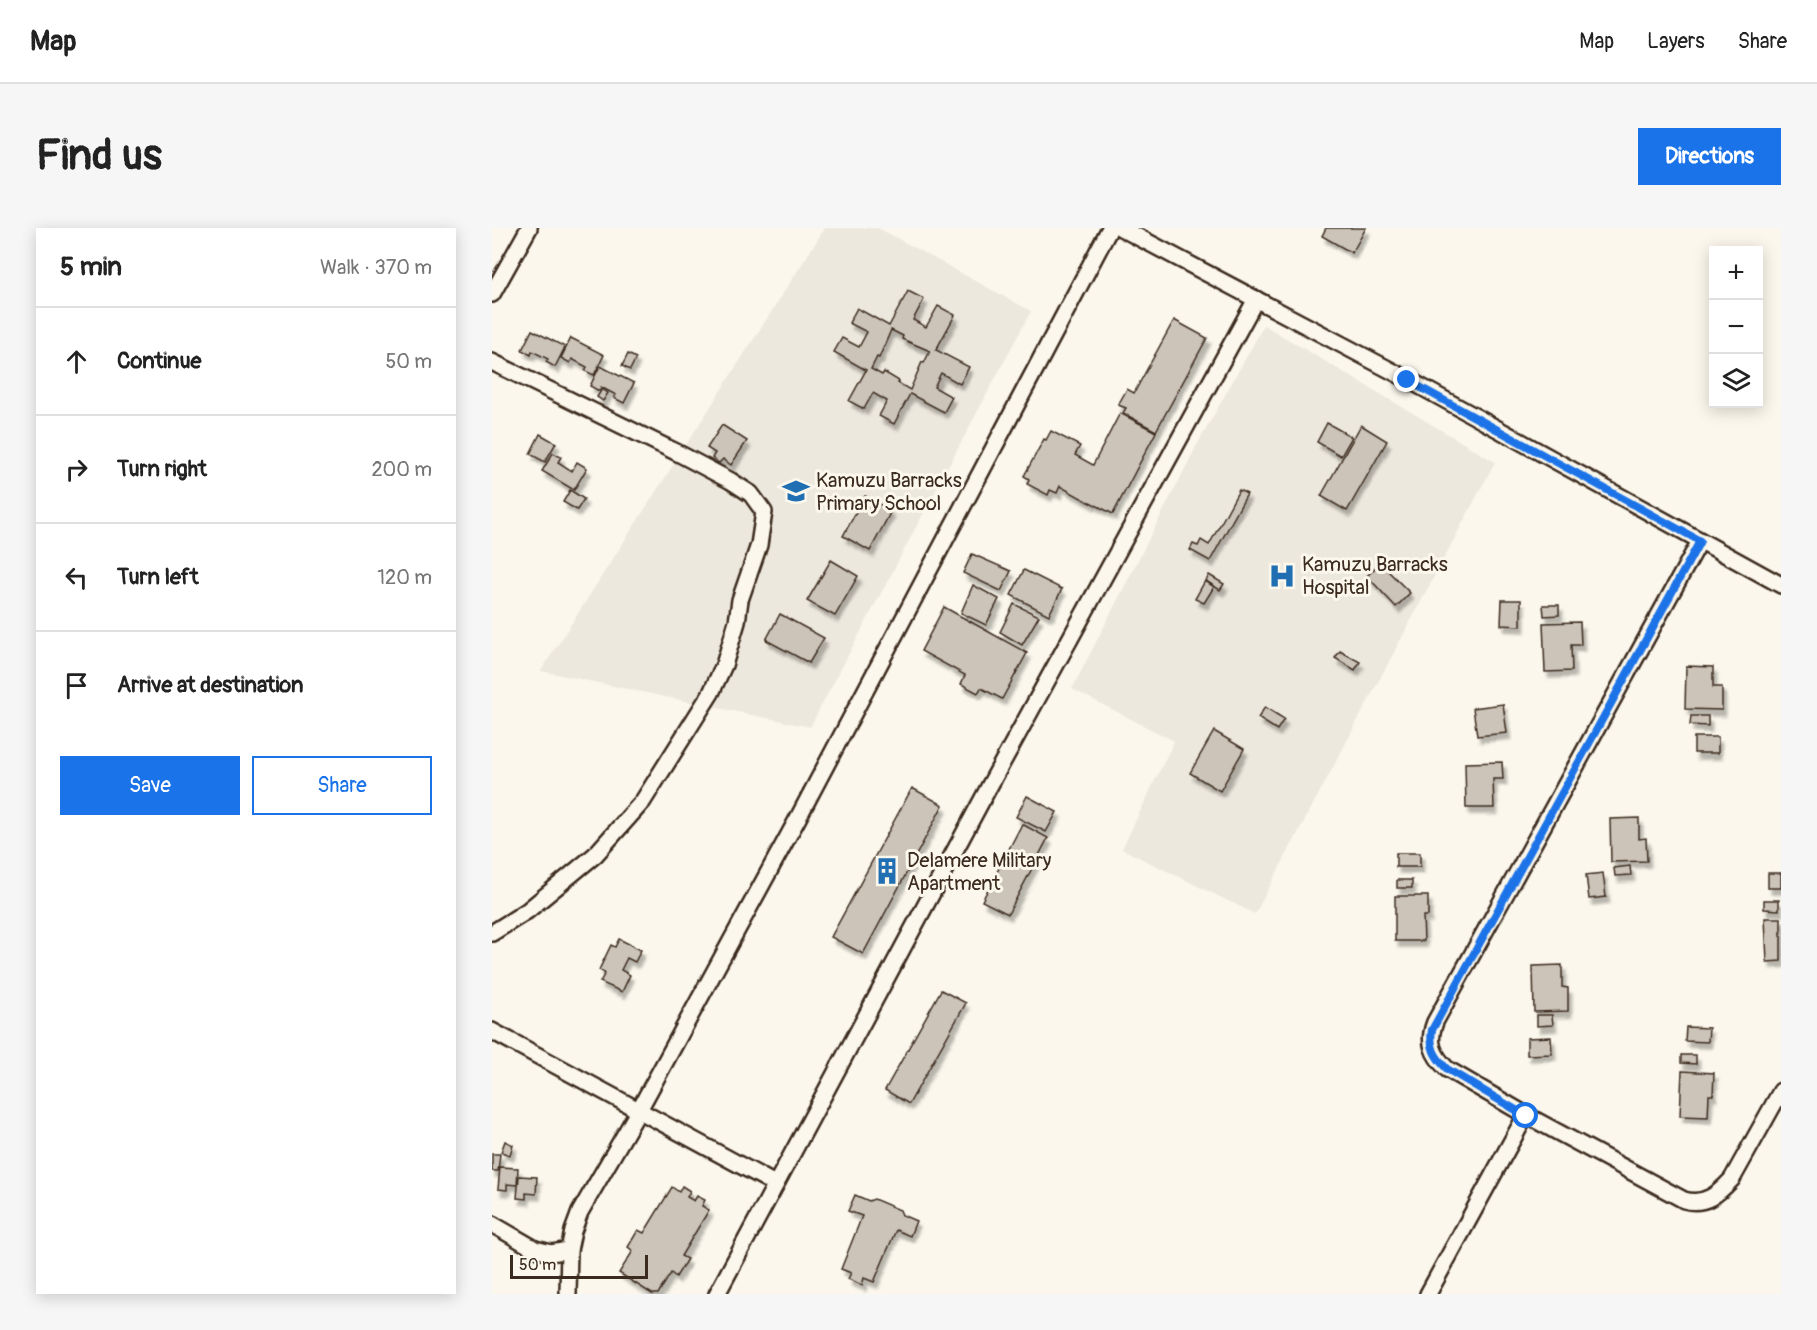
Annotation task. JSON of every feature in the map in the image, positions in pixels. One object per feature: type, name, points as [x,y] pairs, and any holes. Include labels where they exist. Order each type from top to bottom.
[{"type":"street","points":[[492,294],[529,228]]},
{"type":"street","points":[[568,1294],[570,1250],[573,1231],[580,1212],[639,1110],[803,807],[1110,228]]},
{"type":"street","points":[[1121,228],[1781,585]]},
{"type":"street","points":[[717,1294],[990,785],[1256,299]]},
{"type":"street","points":[[492,362],[731,481],[751,495],[764,512],[759,545],[740,600],[724,665],[711,693],[643,801],[595,855],[527,911],[492,933]]},
{"type":"street","points":[[1700,541],[1432,1030],[1432,1049],[1447,1069],[1526,1116],[1684,1200],[1702,1202],[1721,1190],[1732,1179],[1781,1091]]},
{"type":"street","points":[[492,1031],[775,1184]]},
{"type":"street","points":[[1428,1294],[1526,1116]]},
{"type":"street","points":[[492,1224],[535,1249],[551,1253],[570,1250]]},
{"type":"shaded area","name":"Kamuzu Barracks Primary School","points":[[825,228],[878,228],[1031,311],[810,727],[541,671]]},
{"type":"shaded area","name":"Kamuzu Barracks Hospital","points":[[1264,325],[1495,462],[1255,914],[1122,849],[1174,741],[1072,689],[1196,447]]},
{"type":"building","points":[[1326,228],[1366,228],[1352,253],[1322,236]]},
{"type":"building","points":[[908,291],[924,299],[913,320],[926,327],[938,306],[955,315],[936,350],[969,367],[960,384],[941,373],[934,387],[952,397],[944,412],[910,394],[894,424],[879,416],[887,401],[873,393],[864,409],[849,401],[866,370],[834,352],[842,338],[859,347],[867,332],[849,323],[857,308],[889,326]],"holes":[[[891,330],[903,336],[902,339],[930,351],[924,363],[922,362],[910,390],[884,372],[882,375],[871,369],[877,357],[879,358]]]},
{"type":"building","points":[[1174,320],[1207,338],[1156,431],[1123,413],[1126,408],[1118,405],[1127,389],[1134,393]]},
{"type":"building","points":[[532,330],[565,347],[555,367],[546,362],[548,359],[532,351],[531,355],[522,350]]},
{"type":"building","points":[[571,338],[604,355],[594,375],[585,371],[587,367],[572,359],[570,363],[561,358]]},
{"type":"building","points":[[628,354],[636,358],[630,370],[622,366]]},
{"type":"building","points":[[600,366],[634,383],[624,403],[614,398],[616,395],[601,387],[599,391],[590,386]]},
{"type":"building","points":[[602,389],[608,393],[603,401],[597,397]]},
{"type":"building","points":[[1120,413],[1156,432],[1113,514],[1060,486],[1057,493],[1050,490],[1048,495],[1027,484],[1029,479],[1024,476],[1044,439],[1046,440],[1051,431],[1080,446],[1075,455],[1093,465]]},
{"type":"building","points":[[1327,423],[1352,437],[1341,456],[1317,442]]},
{"type":"building","points":[[722,425],[747,441],[731,465],[723,459],[719,463],[712,458],[715,453],[707,448]]},
{"type":"building","points":[[1361,425],[1387,441],[1347,511],[1321,496]]},
{"type":"building","points":[[540,434],[556,443],[545,462],[530,454]]},
{"type":"building","points":[[553,453],[561,457],[558,462],[572,471],[577,462],[587,468],[574,490],[542,471]]},
{"type":"building","points":[[570,490],[584,499],[577,510],[563,502]]},
{"type":"building","points":[[1239,490],[1247,494],[1210,561],[1190,550],[1193,544],[1198,546],[1201,540],[1209,545]]},
{"type":"building","points":[[865,496],[891,511],[870,551],[843,536]]},
{"type":"building","points":[[972,554],[1011,571],[1001,591],[963,573]]},
{"type":"building","points":[[831,560],[858,576],[835,616],[807,601]]},
{"type":"building","points":[[1380,563],[1410,593],[1396,607],[1367,576]]},
{"type":"building","points":[[1024,570],[1062,589],[1049,615],[1011,595]]},
{"type":"building","points":[[1209,575],[1224,584],[1220,590],[1206,581]]},
{"type":"building","points":[[1205,581],[1214,587],[1204,603],[1195,599]]},
{"type":"building","points":[[973,585],[999,599],[986,625],[961,613]]},
{"type":"building","points":[[1502,600],[1521,600],[1521,626],[1501,625]]},
{"type":"building","points":[[1014,604],[1039,616],[1022,645],[1000,632]]},
{"type":"building","points":[[1543,605],[1559,605],[1559,615],[1544,616]]},
{"type":"building","points":[[944,607],[1027,653],[1002,699],[981,688],[978,693],[961,684],[965,675],[921,651]]},
{"type":"building","points":[[780,614],[824,638],[809,663],[766,640]]},
{"type":"building","points":[[1580,622],[1581,645],[1571,645],[1572,671],[1545,672],[1543,623]]},
{"type":"building","points":[[1340,651],[1360,662],[1355,670],[1335,658]]},
{"type":"building","points":[[1686,666],[1713,667],[1713,687],[1722,687],[1722,710],[1685,709]]},
{"type":"building","points":[[1503,704],[1507,733],[1477,736],[1473,708]]},
{"type":"building","points":[[1265,707],[1284,719],[1277,730],[1258,718]]},
{"type":"building","points":[[1691,716],[1708,716],[1708,726],[1690,725]]},
{"type":"building","points":[[1214,731],[1244,749],[1220,791],[1190,773]]},
{"type":"building","points":[[1694,737],[1718,737],[1718,753],[1694,753]]},
{"type":"building","points":[[1502,762],[1503,779],[1493,779],[1494,808],[1466,808],[1465,763]]},
{"type":"building","name":"Delamere Military Apartment","points":[[912,788],[943,805],[863,954],[831,937]]},
{"type":"building","points":[[1027,796],[1057,812],[1046,832],[1016,817]]},
{"type":"building","points":[[1639,818],[1639,839],[1646,838],[1647,861],[1611,862],[1610,819]]},
{"type":"building","points":[[1022,824],[1048,838],[1008,914],[982,901]]},
{"type":"building","points":[[1396,853],[1420,853],[1420,867],[1396,867]]},
{"type":"building","points":[[1630,866],[1631,875],[1615,876],[1614,868]]},
{"type":"building","points":[[1603,873],[1606,897],[1589,899],[1586,875]]},
{"type":"building","points":[[1768,873],[1781,873],[1781,888],[1768,888]]},
{"type":"building","points":[[1397,880],[1412,880],[1412,888],[1397,888]]},
{"type":"building","points":[[1395,896],[1428,896],[1428,916],[1423,916],[1424,941],[1395,941]]},
{"type":"building","points":[[1764,900],[1779,900],[1779,910],[1764,909]]},
{"type":"building","points":[[1765,918],[1781,918],[1781,961],[1767,962]]},
{"type":"building","points":[[619,939],[641,950],[635,962],[627,958],[621,970],[630,975],[622,992],[600,982],[605,973],[599,970],[611,945],[615,947]]},
{"type":"building","points":[[1562,965],[1562,987],[1568,988],[1568,1011],[1534,1012],[1533,966]]},
{"type":"building","points":[[941,990],[966,1003],[909,1104],[885,1090]]},
{"type":"building","points":[[1537,1015],[1552,1015],[1553,1025],[1537,1026]]},
{"type":"building","points":[[1686,1027],[1709,1028],[1708,1042],[1685,1041]]},
{"type":"building","points":[[1551,1037],[1552,1054],[1527,1055],[1527,1038]]},
{"type":"building","points":[[1681,1055],[1696,1055],[1696,1064],[1681,1063]]},
{"type":"building","points":[[1682,1071],[1714,1073],[1713,1095],[1709,1095],[1708,1117],[1680,1116]]},
{"type":"building","points":[[505,1141],[513,1145],[510,1155],[501,1152]]},
{"type":"building","points":[[492,1154],[500,1154],[498,1171],[492,1171]]},
{"type":"building","points":[[500,1167],[518,1168],[517,1185],[507,1184],[507,1190],[498,1189]]},
{"type":"building","points":[[519,1176],[537,1177],[536,1194],[526,1193],[526,1199],[517,1198]]},
{"type":"building","points":[[682,1186],[690,1191],[687,1197],[694,1201],[697,1196],[705,1200],[702,1206],[709,1210],[681,1256],[687,1259],[676,1277],[671,1273],[658,1294],[652,1294],[619,1273],[633,1251],[628,1247],[638,1230],[644,1233],[672,1187],[679,1192]]},
{"type":"building","points":[[855,1195],[869,1201],[874,1199],[900,1210],[902,1215],[916,1221],[910,1236],[896,1230],[874,1282],[864,1278],[862,1285],[848,1279],[851,1273],[841,1269],[862,1216],[848,1211]]},
{"type":"place","name":"Kamuzu Barracks Primary School","points":[[796,491]]},
{"type":"place","name":"Kamuzu Barracks Hospital","points":[[1282,576]]},
{"type":"place","name":"Delamere Military Apartment","points":[[887,871]]},
{"type":"route","points":[[1407,380],[1700,541],[1432,1030],[1432,1049],[1447,1069],[1526,1116]]}]
